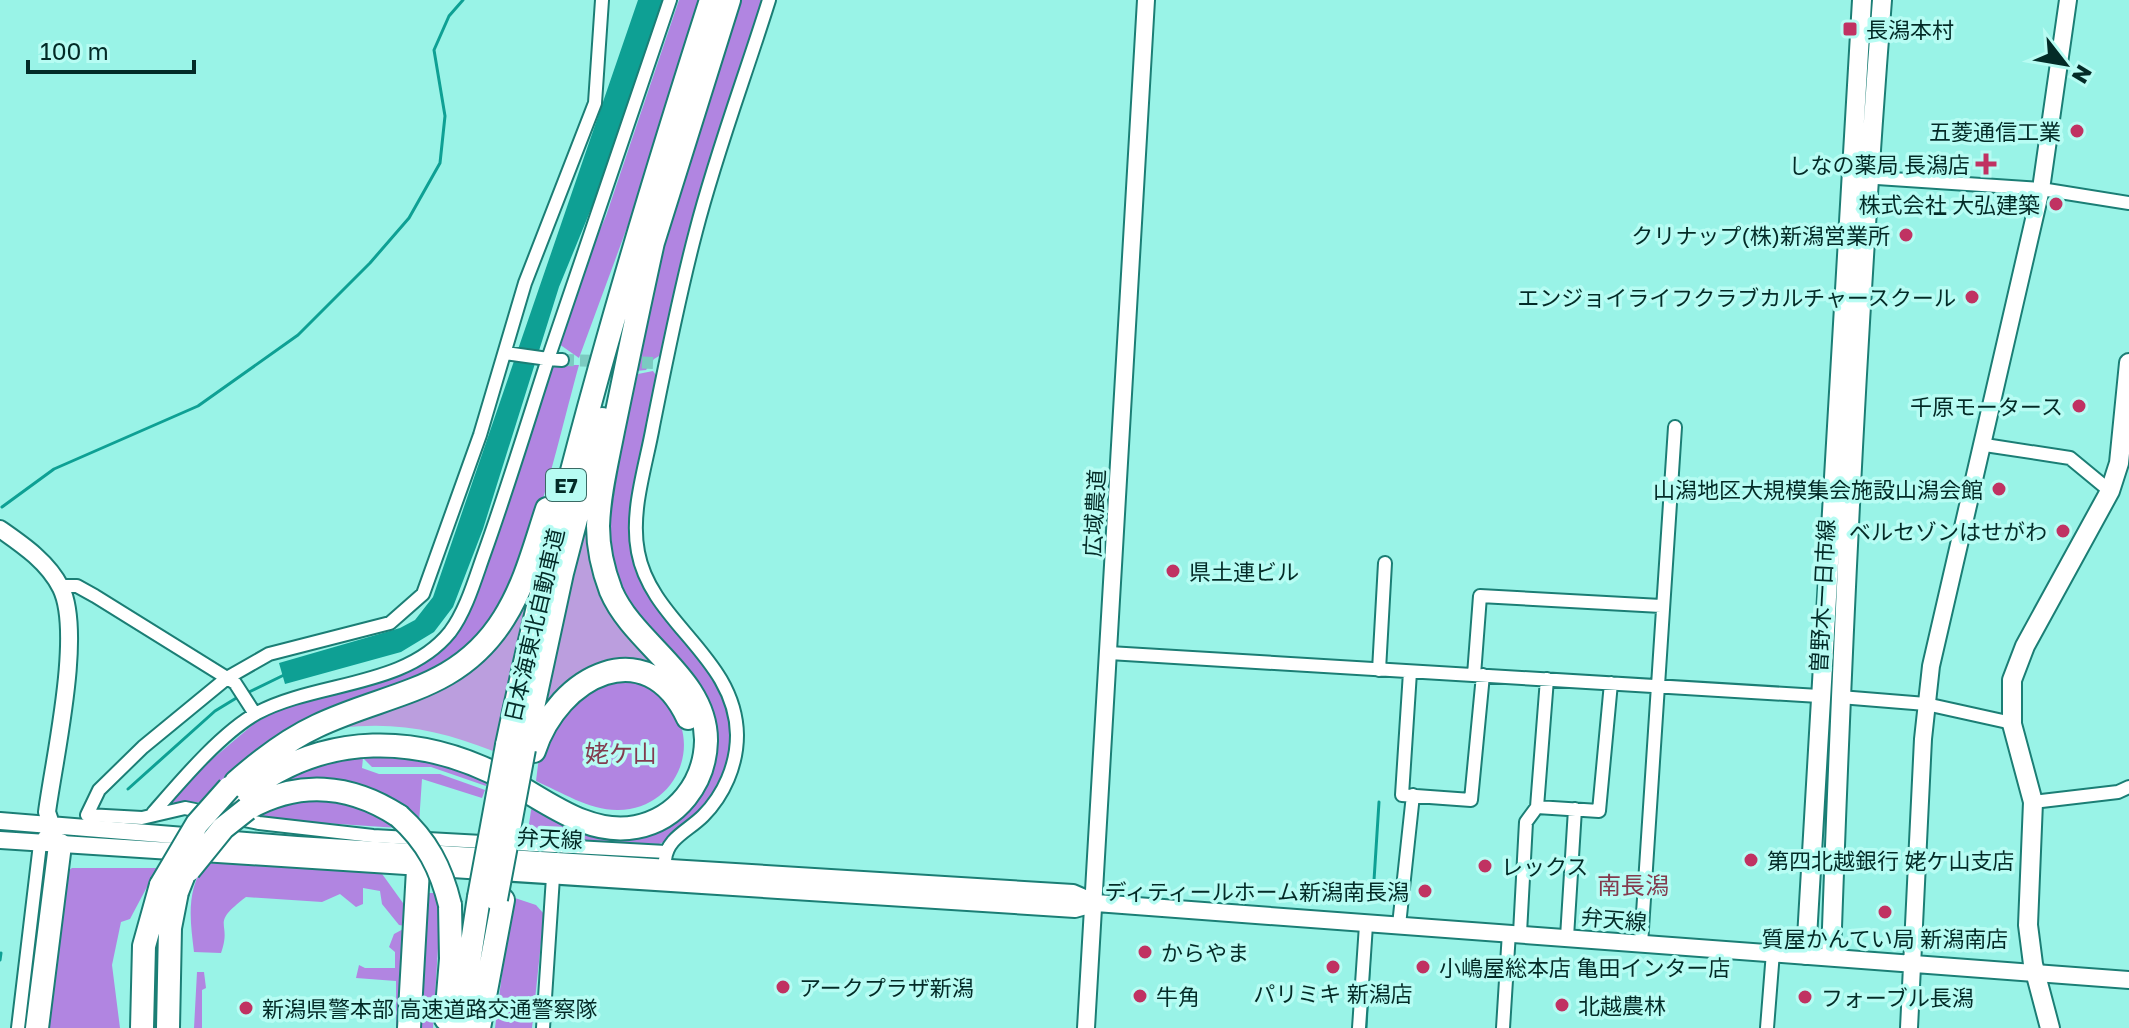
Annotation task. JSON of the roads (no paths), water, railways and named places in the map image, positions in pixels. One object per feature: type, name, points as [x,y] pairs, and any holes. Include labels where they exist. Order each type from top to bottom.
[{"type":"highway","name":"日本海東北自動車道","points":[[646,236],[711,0]]},
{"type":"highway","name":"日本海東北自動車道","points":[[521,748],[568,479],[646,236],[729,0]]},
{"type":"highway","points":[[238,798],[271,754],[317,726],[441,679],[472,657],[494,632],[526,572],[611,306],[646,236]]},
{"type":"highway","points":[[142,1028],[144,946],[197,824],[265,777],[306,758],[347,748],[387,745],[427,748],[462,758],[568,814],[608,828],[634,828],[659,819],[690,793],[705,756],[704,720],[685,685],[625,616],[612,594],[600,549],[601,498],[646,236]]},
{"type":"highway","points":[[238,798],[275,758],[312,743],[355,734],[403,733],[465,746],[593,811],[632,815],[658,806],[678,787],[690,762],[692,734],[674,695],[651,678],[622,671],[593,677],[567,694],[521,748],[493,899],[478,1028]]},
{"type":"highway","points":[[238,798],[321,789],[363,795],[399,816],[428,846],[438,865],[450,905],[451,959],[446,1028]]},
{"type":"highway","points":[[37,1028],[50,839]]},
{"type":"highway","points":[[409,1028],[419,860]]},
{"type":"highway","points":[[168,1028],[169,889]]},
{"type":"highway","points":[[459,1028],[493,899]]},
{"type":"main road","name":"曽野木一日市線","points":[[1831,956],[1860,177],[1862,0]]},
{"type":"main road","name":"曽野木一日市線","points":[[1806,955],[1819,696],[1860,177],[1882,0]]},
{"type":"main road","points":[[2045,1026],[2028,912],[2033,802],[2012,723],[2012,680],[2025,646],[2110,491],[2119,463],[2129,363]]},
{"type":"street","points":[[602,0],[595,103],[525,283],[505,353],[423,594],[390,623],[269,654],[143,747],[99,790],[87,815],[142,818],[185,808],[259,823],[373,836],[665,860],[674,840],[702,817],[722,791],[733,766],[737,733],[732,703],[722,680],[657,597],[642,568],[637,514],[659,363],[696,230],[769,0]]},
{"type":"street","points":[[153,813],[189,771],[253,711],[300,694],[375,676],[416,661],[450,632],[496,521],[551,359],[574,275],[607,193],[670,0]]},
{"type":"street","name":"広域農道","points":[[1086,1028],[1096,903],[1146,0]]},
{"type":"street","points":[[1909,1028],[1926,704],[1931,666],[1985,445],[2041,189],[2068,0]]},
{"type":"street","points":[[1860,177],[2041,189],[2129,203]]},
{"type":"street","points":[[505,353],[551,359]]},
{"type":"street","points":[[1641,944],[1675,427]]},
{"type":"street","points":[[1985,445],[2070,458],[2110,491]]},
{"type":"street","points":[[0,529],[29,550],[60,586],[68,606],[70,637],[47,812],[50,839],[18,1028]]},
{"type":"street","points":[[1379,670],[1385,563]]},
{"type":"street","points":[[60,586],[77,586],[231,680],[253,711]]},
{"type":"street","points":[[1410,672],[1402,795],[1471,800],[1480,596],[1661,606]]},
{"type":"street","points":[[1109,653],[1819,696]]},
{"type":"street","points":[[1503,1028],[1526,822],[1537,807],[1547,679]]},
{"type":"street","points":[[1537,807],[1599,811],[1611,683]]},
{"type":"street","points":[[1840,697],[1926,704],[2012,723]]},
{"type":"street","points":[[2033,802],[2104,795],[2129,787]]},
{"type":"street","points":[[1399,925],[1413,795]]},
{"type":"street","points":[[1567,937],[1575,809]]},
{"type":"street","name":"弁天線","points":[[0,821],[50,839]]},
{"type":"street","name":"弁天線","points":[[0,840],[50,839],[419,860],[665,860],[1073,893],[1096,903],[2129,980]]},
{"type":"street","name":"弁天線","points":[[419,860],[553,877],[1075,909],[1096,903]]},
{"type":"street","points":[[543,1028],[553,877]]},
{"type":"street","points":[[1359,1028],[1366,925]]},
{"type":"street","points":[[1767,1028],[1773,952]]},
{"type":"water","points":[[638,0],[664,0],[603,180],[559,287],[483,529],[453,607],[434,632],[401,652],[285,684],[279,663],[400,628],[415,620],[433,597]]},
{"type":"waterway","points":[[2,507],[54,469],[198,406],[298,335],[370,263],[409,218],[440,163],[445,116],[434,50],[449,16],[463,0]]},
{"type":"waterway","points":[[245,694],[284,675]]},
{"type":"waterway","points":[[128,789],[215,711],[238,697]]},
{"type":"waterway","points":[[1373,896],[1379,802]]},
{"type":"waterway","points":[[0,960],[1,953]]},
{"type":"waterway","points":[[1366,1028],[1370,953]]},
{"type":"tunnel","points":[[562,360],[605,361]]},
{"type":"tunnel","points":[[624,362],[653,363]]},
{"type":"place","name":"長潟本村","points":[[1850,29]]},
{"type":"place","name":"五菱通信工業","points":[[2077,131]]},
{"type":"place","name":"しなの薬局 長潟店","points":[[1986,164]]},
{"type":"place","name":"株式会社 大弘建築","points":[[2056,204]]},
{"type":"place","name":"クリナップ(株)新潟営業所","points":[[1906,235]]},
{"type":"place","name":"エンジョイライフクラブカルチャースクール","points":[[1972,297]]},
{"type":"place","name":"千原モータース","points":[[2079,406]]},
{"type":"place","name":"山潟地区大規模集会施設山潟会館","points":[[1999,489]]},
{"type":"place","name":"ベルセゾンはせがわ","points":[[2063,531]]},
{"type":"place","name":"県土連ビル","points":[[1173,571]]},
{"type":"place","name":"第四北越銀行 姥ケ山支店","points":[[1751,860]]},
{"type":"place","name":"レックス","points":[[1485,866]]},
{"type":"place","name":"ディティールホーム新潟南長潟","points":[[1425,891]]},
{"type":"place","name":"質屋かんてい局 新潟南店","points":[[1885,912]]},
{"type":"place","name":"からやま","points":[[1145,952]]},
{"type":"place","name":"パリミキ 新潟店","points":[[1333,967]]},
{"type":"place","name":"小嶋屋総本店 亀田インター店","points":[[1423,967]]},
{"type":"place","name":"アークプラザ新潟","points":[[783,987]]},
{"type":"place","name":"牛角","points":[[1140,996]]},
{"type":"place","name":"フォーブル長潟","points":[[1805,997]]},
{"type":"place","name":"北越農林","points":[[1562,1005]]},
{"type":"place","name":"新潟県警本部 高速道路交通警察隊","points":[[246,1008]]},
{"type":"district","name":"姥ケ山","points":[[621,752]]},
{"type":"district","name":"南長潟","points":[[1633,884]]}]
